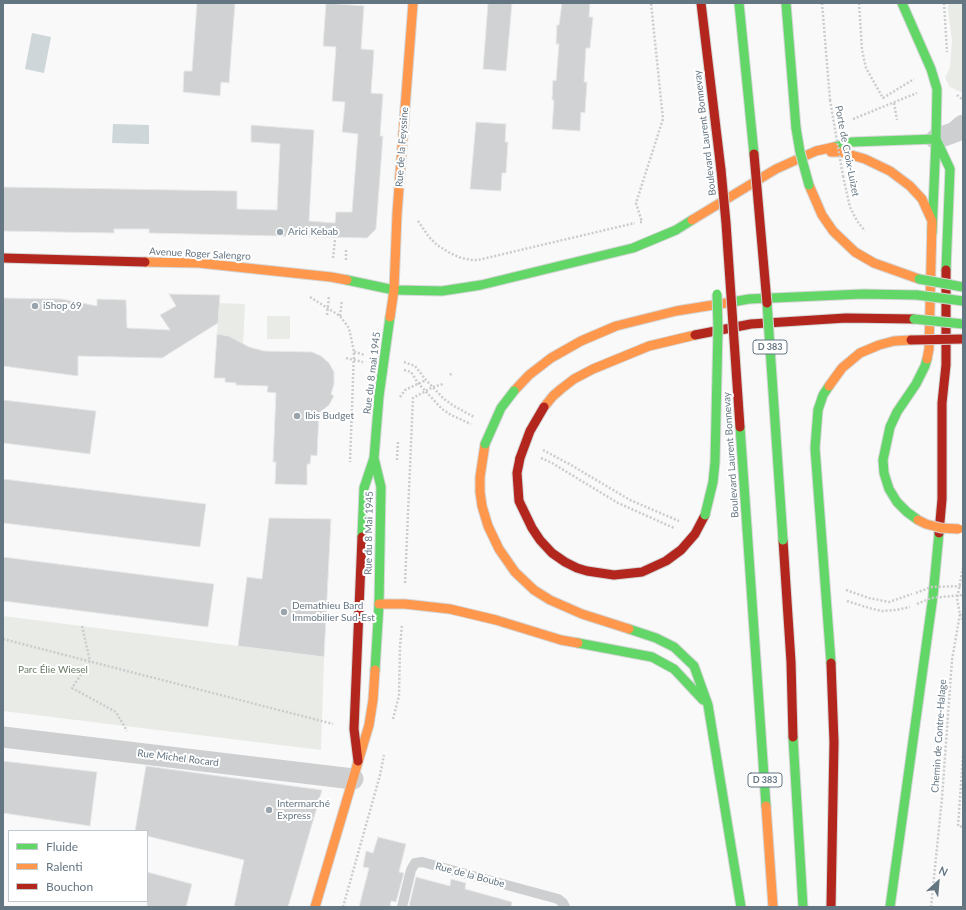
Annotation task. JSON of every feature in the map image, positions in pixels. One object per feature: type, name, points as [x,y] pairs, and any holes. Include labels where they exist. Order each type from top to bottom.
[{"type":"main road","name":"Rue de la Feyssine","points":[[394,290],[397,214],[413,3]]},
{"type":"main road","name":"Boulevard Laurent Bonnevay","points":[[701,3],[726,223],[773,907]]},
{"type":"main road","name":"D 383","points":[[739,3],[764,273],[783,540],[791,662],[794,761],[803,907]]},
{"type":"main road","points":[[786,3],[796,128],[800,152],[809,185],[822,216],[833,231],[855,252],[881,266],[919,279],[963,287]]},
{"type":"main road","points":[[902,3],[931,69],[937,89],[929,349],[925,366],[916,384],[897,412],[890,427],[883,460],[884,473],[889,489],[897,502],[918,520],[941,528],[963,528]]},
{"type":"main road","name":"Avenue Roger Salengro","points":[[3,258],[200,263],[331,277],[394,290],[442,290],[481,285],[633,248],[676,230],[776,169],[816,151],[852,142],[936,139]]},
{"type":"main road","points":[[890,907],[933,596],[942,499],[942,403],[946,365],[946,277],[950,169],[936,139]]},
{"type":"main road","points":[[816,151],[841,152],[865,159],[890,171],[910,186],[922,199],[932,221],[932,233]]},
{"type":"main road","points":[[718,241],[726,223]]},
{"type":"main road","points":[[716,284],[717,381],[715,462],[713,482],[705,515],[695,534],[681,550],[666,561],[642,572],[601,574],[582,570],[565,562],[552,553],[540,540],[532,528],[519,501],[517,473],[520,458],[530,431],[553,396],[574,379],[593,369],[649,346],[677,339],[751,324],[846,318],[914,319],[963,324]]},
{"type":"main road","name":"Rue du 8 mai 1945","points":[[374,458],[379,396],[394,290]]},
{"type":"main road","points":[[741,907],[708,705],[694,666],[674,647],[656,638],[582,614],[550,600],[534,590],[514,572],[499,549],[488,526],[482,506],[480,477],[485,444],[501,408],[529,375],[551,358],[581,341],[616,326],[676,311],[750,299],[863,294],[917,295],[963,301]]},
{"type":"main road","points":[[831,907],[834,742],[831,661],[815,448],[818,410],[823,395],[842,368],[860,353],[879,344],[911,340],[963,340]]},
{"type":"main road","name":"Rue du 8 Mai 1945","points":[[355,770],[354,729],[381,487],[374,458]]},
{"type":"main road","name":"Rue du 8 Mai 1945","points":[[315,907],[369,725],[372,700],[364,488],[374,458]]},
{"type":"main road","points":[[369,600],[450,609],[496,620],[561,640],[652,657],[674,669],[708,705]]},
{"type":"street","points":[[936,139],[955,132],[963,124]]},
{"type":"street","name":"Rue Michel Rocard","points":[[3,737],[355,770]]},
{"type":"lane","name":"Rue de la Boube","points":[[402,907],[411,870],[415,863],[422,862],[558,899],[564,903],[565,907]]},
{"type":"path","points":[[478,260],[642,222],[636,203],[662,119],[651,3]]},
{"type":"path","name":"Porte de Croix-Luizet","points":[[822,3],[830,100],[843,176],[850,207],[857,221],[866,232]]},
{"type":"path","points":[[859,3],[862,50],[866,68],[883,98]]},
{"type":"path","points":[[852,118],[920,91]]},
{"type":"path","points":[[304,295],[309,296],[340,316],[349,328],[354,352]]},
{"type":"path","points":[[450,376],[453,372]]},
{"type":"path","points":[[426,380],[444,399],[478,419]]},
{"type":"path","points":[[405,590],[413,398],[433,387],[443,384]]},
{"type":"path","points":[[425,391],[442,409],[451,415],[475,426]]},
{"type":"path","points":[[537,447],[630,500],[684,523]]},
{"type":"path","points":[[540,457],[618,502],[680,531]]},
{"type":"path","name":"Chemin de Contre-Halage","points":[[931,907],[942,798],[952,660],[960,614],[957,599],[963,567]]},
{"type":"path","points":[[842,589],[869,598],[889,602],[899,600],[931,587],[963,586]]},
{"type":"path","points":[[843,599],[857,605],[882,611],[901,609],[931,598],[963,595]]},
{"type":"path","points":[[960,614],[963,620]]},
{"type":"path","points":[[82,626],[90,661],[72,688],[116,712],[127,731]]},
{"type":"path","points":[[3,639],[327,723],[340,725]]},
{"type":"path","points":[[963,756],[958,826],[963,827]]},
{"type":"green space","points":[[949,3],[963,3],[963,93],[950,87],[945,78],[950,67],[952,40],[948,9]]},
{"type":"green space","points":[[219,303],[245,304],[243,344],[229,336],[217,335]]},
{"type":"green space","points":[[267,316],[290,316],[290,339],[267,339]]},
{"type":"green space","name":"Parc Élie Wiesel","points":[[3,616],[324,657],[321,750],[3,711]]},
{"type":"shaded area","points":[[32,33],[51,37],[44,73],[25,69]]},
{"type":"shaded area","points":[[113,124],[149,125],[149,144],[112,143]]},
{"type":"building","points":[[197,3],[235,3],[229,83],[221,82],[220,96],[183,92],[184,71],[192,71]]},
{"type":"building","points":[[326,3],[364,6],[361,49],[374,50],[371,93],[383,94],[380,136],[383,136],[376,229],[367,238],[149,233],[149,229],[114,229],[114,233],[3,231],[3,187],[237,191],[237,209],[277,210],[280,144],[251,142],[251,125],[314,130],[309,221],[335,223],[336,212],[352,212],[358,134],[342,132],[345,102],[332,101],[336,47],[323,46]]},
{"type":"building","points":[[488,3],[512,3],[506,71],[483,69]]},
{"type":"building","points":[[562,3],[590,3],[589,17],[593,17],[590,48],[586,48],[584,82],[587,82],[585,113],[581,112],[580,131],[552,129],[554,100],[552,100],[553,80],[556,81],[559,44],[556,44],[557,25],[559,25]]},
{"type":"building","points":[[476,122],[506,124],[505,142],[508,142],[506,173],[502,173],[501,191],[470,189]]},
{"type":"building","points":[[169,294],[220,295],[218,323],[162,358],[78,356],[78,376],[3,366],[3,298],[62,299],[97,306],[97,299],[126,300],[127,328],[170,330],[160,315],[176,306]]},
{"type":"building","name":"Ibis Budget","points":[[217,334],[229,336],[249,347],[264,351],[312,352],[321,356],[329,363],[334,372],[334,384],[331,394],[334,396],[329,405],[319,413],[317,456],[311,455],[310,464],[307,464],[307,485],[275,484],[276,462],[273,462],[276,393],[267,392],[268,386],[236,385],[236,383],[225,382],[225,378],[214,378]]},
{"type":"building","points":[[3,400],[96,411],[90,454],[3,443]]},
{"type":"building","points":[[3,479],[206,504],[200,547],[3,523]]},
{"type":"building","name":"Demathieu Bard Immobilier Sud-Est","points":[[269,518],[331,519],[324,657],[238,646],[247,577],[262,579]]},
{"type":"building","points":[[3,557],[214,584],[208,627],[3,601]]},
{"type":"building","points":[[3,761],[97,772],[90,826],[3,813]]},
{"type":"building","points":[[146,766],[322,790],[288,907],[234,907],[244,860],[148,836],[148,830],[135,830]]},
{"type":"building","points":[[378,837],[406,844],[399,872],[404,873],[396,902],[391,901],[390,907],[359,907],[369,868],[363,867],[366,851],[373,853]]},
{"type":"building","points":[[148,872],[192,884],[186,907],[147,907]]},
{"type":"building","points":[[416,877],[450,886],[451,879],[466,883],[465,889],[512,902],[511,907],[409,906]]},
{"type":"traffic: fast","points":[[739,3],[754,154]]},
{"type":"traffic: fast","points":[[786,3],[796,128]]},
{"type":"traffic: fast","points":[[902,3],[931,69],[937,89],[936,139],[950,169],[946,270]]},
{"type":"traffic: fast","points":[[796,128],[800,152],[809,185]]},
{"type":"traffic: fast","points":[[834,147],[852,142],[936,139],[932,233]]},
{"type":"traffic: fast","points":[[347,280],[394,290],[442,291],[481,285],[633,248],[676,230],[692,220]]},
{"type":"traffic: fast","points":[[919,279],[963,287]]},
{"type":"traffic: fast","points":[[705,515],[713,482],[715,462],[718,329],[717,294]]},
{"type":"traffic: fast","points":[[732,302],[749,299],[863,294],[917,295]]},
{"type":"traffic: fast","points":[[917,295],[963,301]]},
{"type":"traffic: fast","points":[[767,303],[783,540]]},
{"type":"traffic: fast","points":[[362,537],[364,488],[374,458],[379,396],[390,317]]},
{"type":"traffic: fast","points":[[914,319],[963,324]]},
{"type":"traffic: fast","points":[[918,520],[897,502],[889,489],[884,473],[883,460],[890,427],[897,412],[916,384],[927,359]]},
{"type":"traffic: fast","points":[[829,386],[823,395],[818,410],[815,448],[831,663]]},
{"type":"traffic: fast","points":[[485,444],[501,408],[514,391]]},
{"type":"traffic: fast","points":[[740,427],[747,528]]},
{"type":"traffic: fast","points":[[374,458],[381,487],[379,604],[375,670]]},
{"type":"traffic: fast","points":[[747,528],[766,806]]},
{"type":"traffic: fast","points":[[890,907],[933,596],[939,533]]},
{"type":"traffic: fast","points":[[629,629],[656,638],[674,647],[694,666],[708,705],[741,907]]},
{"type":"traffic: fast","points":[[578,643],[652,657],[674,669],[703,700]]},
{"type":"traffic: fast","points":[[793,737],[803,907]]},
{"type":"traffic: slow","points":[[390,317],[394,290],[397,214],[413,3]]},
{"type":"traffic: slow","points":[[692,220],[776,169],[816,151],[834,147]]},
{"type":"traffic: slow","points":[[831,152],[841,152],[865,159],[890,171],[910,186],[922,199],[932,221],[929,349],[927,359]]},
{"type":"traffic: slow","points":[[809,185],[822,215],[833,231],[855,252],[874,263],[919,279]]},
{"type":"traffic: slow","points":[[145,262],[199,263],[347,280]]},
{"type":"traffic: slow","points":[[514,391],[529,375],[551,358],[581,341],[616,326],[676,311],[732,302]]},
{"type":"traffic: slow","points":[[544,407],[561,389],[574,379],[593,369],[649,346],[695,335]]},
{"type":"traffic: slow","points":[[829,386],[842,368],[860,353],[879,345],[894,341],[911,340]]},
{"type":"traffic: slow","points":[[485,444],[480,477],[482,506],[488,526],[499,549],[515,572],[534,590],[550,600],[582,614],[629,629]]},
{"type":"traffic: slow","points":[[918,520],[941,528],[959,529]]},
{"type":"traffic: slow","points":[[379,604],[405,604],[450,609],[496,620],[561,640],[578,643]]},
{"type":"traffic: slow","points":[[315,907],[369,725],[373,700],[375,670]]},
{"type":"traffic: slow","points":[[766,806],[773,907]]},
{"type":"traffic: jam","points":[[701,3],[721,170]]},
{"type":"traffic: jam","points":[[754,154],[767,303]]},
{"type":"traffic: jam","points":[[721,170],[740,427]]},
{"type":"traffic: jam","points":[[3,258],[145,262]]},
{"type":"traffic: jam","points":[[939,533],[942,499],[942,403],[946,365],[946,270]]},
{"type":"traffic: jam","points":[[695,335],[751,324],[846,318],[914,319]]},
{"type":"traffic: jam","points":[[911,340],[963,339]]},
{"type":"traffic: jam","points":[[520,458],[530,431],[544,407]]},
{"type":"traffic: jam","points":[[520,458],[517,473],[519,501],[532,528],[540,540],[552,553],[577,568],[614,575],[642,572],[666,561],[681,550],[695,534],[705,515]]},
{"type":"traffic: jam","points":[[358,761],[354,729],[362,537]]},
{"type":"traffic: jam","points":[[783,540],[791,662],[793,737]]},
{"type":"traffic: jam","points":[[831,663],[834,742],[831,907]]},
{"type":"place","name":"Arici Kebab","points":[[280,232]]},
{"type":"place","name":"iShop 69","points":[[35,306]]},
{"type":"place","name":"Ibis Budget","points":[[297,416]]},
{"type":"place","name":"Demathieu Bard Immobilier Sud-Est","points":[[284,612]]},
{"type":"place","name":"Intermarché Express","points":[[269,810]]}]
